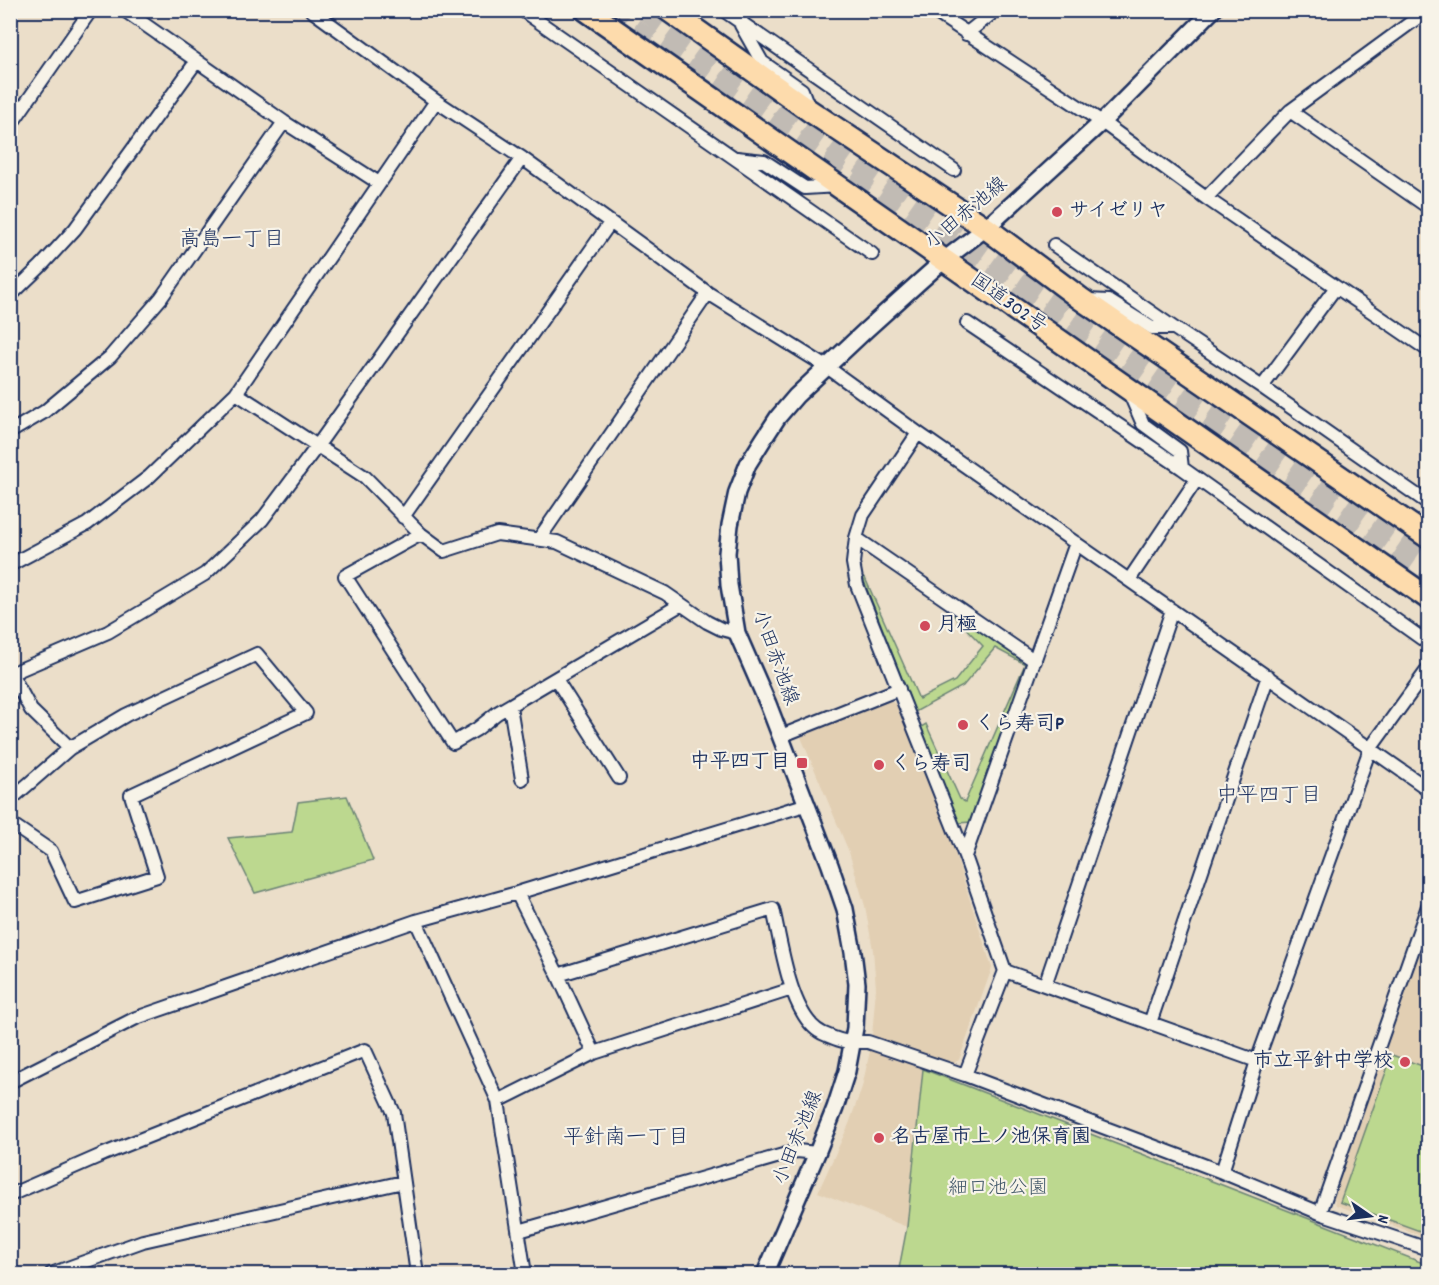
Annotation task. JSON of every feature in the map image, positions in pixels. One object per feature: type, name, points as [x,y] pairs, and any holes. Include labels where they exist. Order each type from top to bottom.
[{"type":"highway","name":"国道302号","points":[[586,10],[1428,598]]},
{"type":"highway","points":[[668,10],[810,111],[986,228],[1081,299],[1428,537]]},
{"type":"street","points":[[10,126],[91,10]]},
{"type":"street","points":[[124,10],[284,122],[379,183]]},
{"type":"street","points":[[311,10],[436,101],[522,158],[708,293],[827,367],[1428,789]]},
{"type":"street","points":[[522,10],[872,254]]},
{"type":"street","points":[[723,10],[742,16],[954,170]]},
{"type":"street","points":[[932,10],[1102,122],[1206,198],[1428,350]]},
{"type":"street","points":[[966,34],[996,10]]},
{"type":"street","name":"小田赤池線","points":[[765,1275],[817,1153],[847,1071],[855,1028],[857,984],[845,909],[830,865],[781,736],[737,633],[729,585],[727,553],[737,492],[748,465],[778,417],[796,396],[944,260],[986,228],[1102,122],[1213,10]]},
{"type":"street","points":[[1206,198],[1290,111],[1428,10]]},
{"type":"street","points":[[742,16],[762,62],[802,90],[810,111]]},
{"type":"street","points":[[10,296],[41,267],[75,229],[196,62]]},
{"type":"street","points":[[10,565],[69,535],[96,518],[149,477],[236,393],[436,101]]},
{"type":"street","points":[[1290,111],[1428,207]]},
{"type":"street","points":[[10,432],[44,412],[110,357],[161,298],[284,122]]},
{"type":"street","points":[[733,157],[764,161],[805,188],[839,186]]},
{"type":"street","points":[[70,748],[31,710],[11,674],[108,632],[204,574],[262,520],[522,158]]},
{"type":"street","points":[[403,517],[610,223]]},
{"type":"street","points":[[1054,245],[1428,503]]},
{"type":"street","points":[[1262,387],[1336,287]]},
{"type":"street","points":[[538,539],[708,293]]},
{"type":"street","points":[[1081,299],[1109,301],[1152,328],[1174,328]]},
{"type":"street","points":[[967,323],[1182,468],[1428,643]]},
{"type":"street","points":[[1126,386],[1143,424],[1180,451],[1182,468]]},
{"type":"street","points":[[236,393],[365,477],[421,534],[444,551],[497,534],[557,542],[665,593],[680,605],[721,629],[737,633]]},
{"type":"street","points":[[918,433],[863,515],[856,538],[854,563],[857,585],[965,856],[1005,971],[965,1075]]},
{"type":"street","points":[[1129,580],[1197,479]]},
{"type":"street","points":[[421,534],[345,576],[453,743],[477,729],[497,713],[680,605]]},
{"type":"street","points":[[856,538],[1035,661]]},
{"type":"street","points":[[965,856],[1076,543]]},
{"type":"street","points":[[1045,985],[1172,610]]},
{"type":"street","points":[[10,800],[70,748],[126,715],[257,654],[306,713],[131,795],[157,876],[75,902],[51,851],[10,823]]},
{"type":"street","points":[[1222,1172],[1257,1061],[1370,749],[1428,669]]},
{"type":"street","points":[[1150,1023],[1268,676]]},
{"type":"street","points":[[556,679],[619,778]]},
{"type":"street","points":[[781,736],[899,689]]},
{"type":"street","points":[[510,706],[522,779]]},
{"type":"street","points":[[10,1082],[136,1018],[416,921],[517,893],[808,804]]},
{"type":"street","points":[[517,893],[594,1053]]},
{"type":"street","points":[[1320,1213],[1428,906]]},
{"type":"street","points":[[558,975],[773,909],[792,989],[799,1008],[820,1032],[852,1042],[868,1042],[965,1075],[1222,1172],[1320,1213],[1428,1249]]},
{"type":"street","points":[[416,921],[498,1101],[524,1274]]},
{"type":"street","points":[[1005,971],[1257,1061]]},
{"type":"street","points":[[498,1101],[594,1053],[792,989]]},
{"type":"street","points":[[10,1195],[365,1050],[394,1113],[417,1275]]},
{"type":"street","points":[[519,1231],[797,1151],[817,1153]]},
{"type":"street","points":[[51,1275],[143,1240],[403,1182]]},
{"type":"shaded area","points":[[889,700],[897,705],[948,832],[992,968],[959,1060],[951,1065],[872,1036],[876,988],[873,950],[865,906],[849,852],[801,737]]},
{"type":"shaded area","name":"市立平針中学校","points":[[1428,927],[1428,1238],[1336,1205],[1334,1197]]},
{"type":"shaded area","name":"名古屋市上ノ池保育園","points":[[870,1051],[923,1069],[907,1227],[818,1192],[849,1124],[862,1087]]},
{"type":"green space","points":[[862,576],[865,578],[919,699],[955,681],[983,646],[943,605],[1025,661],[1026,666],[971,822],[958,823],[921,727],[926,724],[960,799],[965,802],[1025,664],[995,648],[963,686],[915,712]]},
{"type":"green space","points":[[347,796],[373,860],[255,893],[228,838],[292,832],[298,802]]},
{"type":"green space","name":"市立平針中学校","points":[[1392,1055],[1428,1068],[1428,1234],[1340,1202]]},
{"type":"green space","name":"細口池公園","points":[[923,1069],[1423,1263],[1424,1274],[898,1274],[907,1227]]},
{"type":"tunnel","points":[[606,10],[1428,581]]},
{"type":"tunnel","points":[[645,10],[876,174],[1428,558]]},
{"type":"place","name":"サイゼリヤ","points":[[1057,212]]},
{"type":"place","name":"月極","points":[[925,626]]},
{"type":"place","name":"くら寿司P","points":[[963,725]]},
{"type":"place","name":"中平四丁目","points":[[802,763]]},
{"type":"place","name":"くら寿司","points":[[879,765]]},
{"type":"place","name":"市立平針中学校","points":[[1405,1062]]},
{"type":"place","name":"名古屋市上ノ池保育園","points":[[879,1138]]},
{"type":"district","name":"高島一丁目","points":[[232,241]]},
{"type":"district","name":"中平四丁目","points":[[1269,797]]},
{"type":"district","name":"平針南一丁目","points":[[626,1139]]}]
